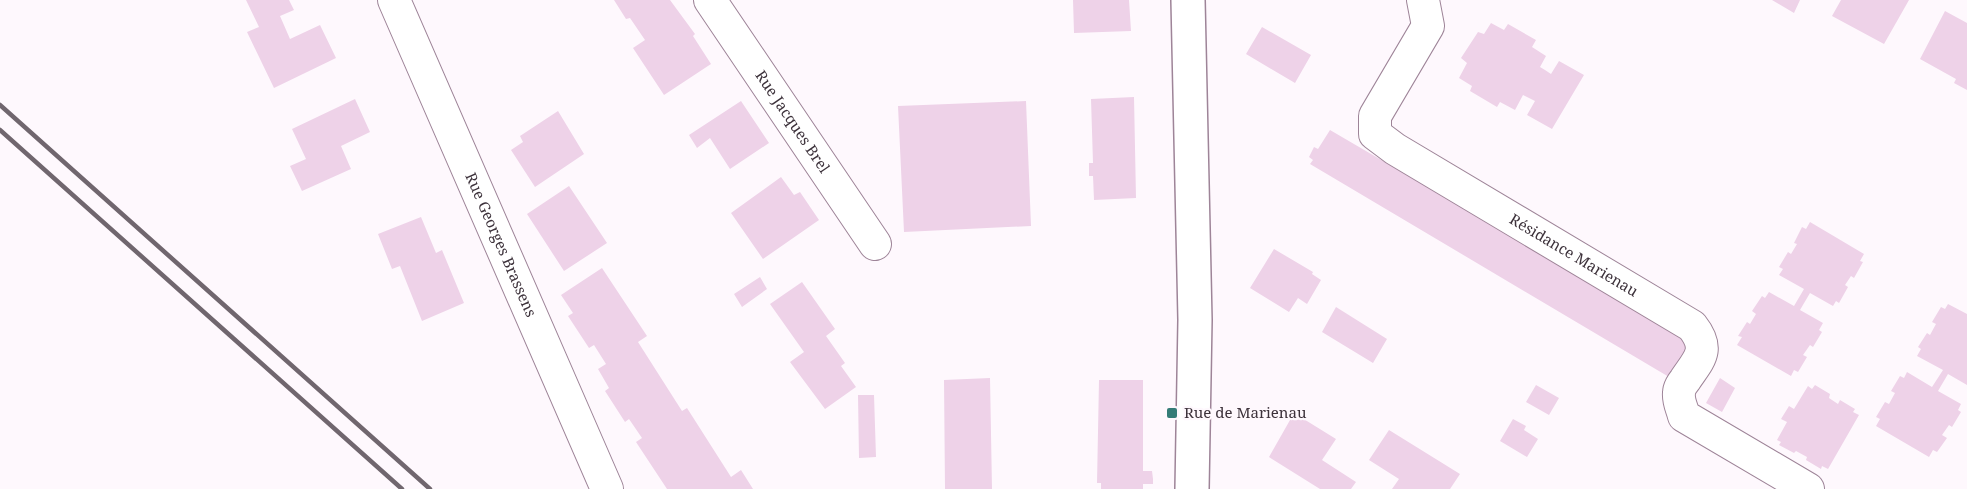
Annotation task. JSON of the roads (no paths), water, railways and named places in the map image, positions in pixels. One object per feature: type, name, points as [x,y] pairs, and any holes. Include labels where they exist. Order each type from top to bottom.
[{"type":"street","name":"Rue Georges Brassens","points":[[394,0],[607,489]]},
{"type":"street","name":"Rue Jacques Brel","points":[[710,0],[875,244]]},
{"type":"street","points":[[1188,0],[1195,320],[1192,489]]},
{"type":"street","name":"Résidance Marienau","points":[[1424,0],[1428,26],[1375,116],[1375,134],[1395,149],[1692,326],[1701,337],[1703,348],[1700,358],[1678,390],[1684,416],[1808,489]]},
{"type":"railway","points":[[0,105],[430,489]]},
{"type":"railway","points":[[0,130],[402,489]]},
{"type":"place","name":"Rue de Marienau","points":[[1172,413]]}]
